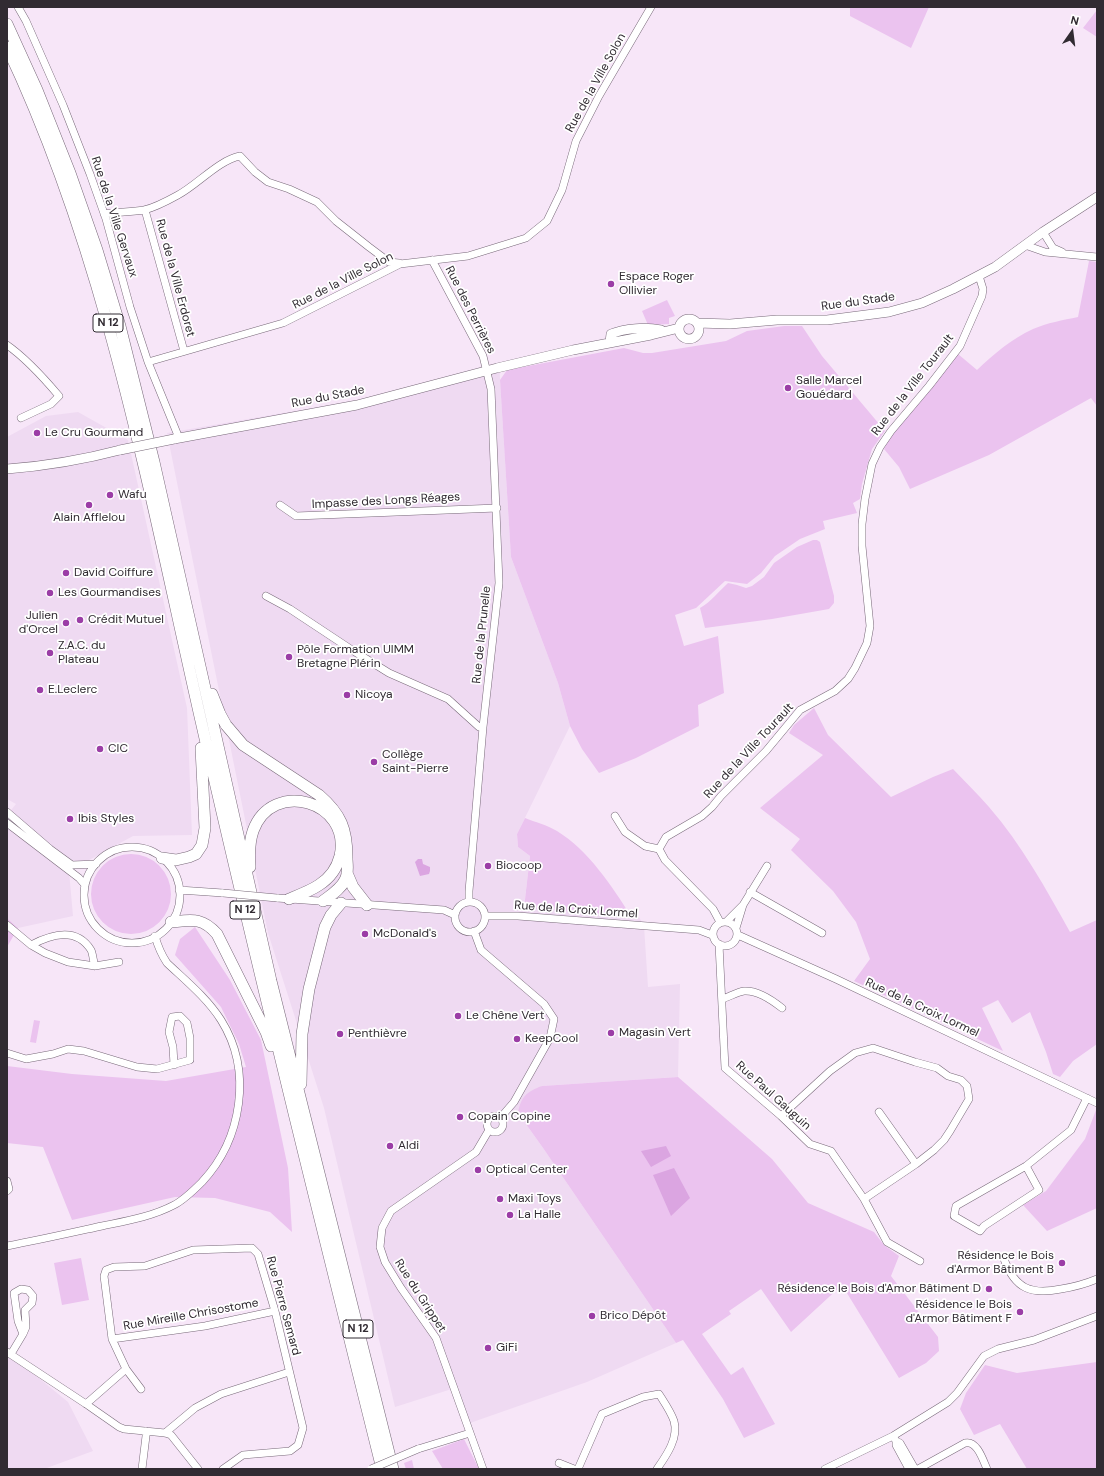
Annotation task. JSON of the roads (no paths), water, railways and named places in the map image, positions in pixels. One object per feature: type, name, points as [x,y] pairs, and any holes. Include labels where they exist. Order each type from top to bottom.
[{"type":"highway","name":"N 12","points":[[7,24],[55,132],[85,214],[120,326],[196,648],[248,880],[310,1138],[309,1156],[382,1469]]},
{"type":"highway","name":"N 12","points":[[7,47],[56,165],[78,225],[121,369],[148,481],[258,968],[289,1096],[299,1134],[309,1156],[393,1469]]},
{"type":"highway","points":[[196,648],[220,714],[234,736],[253,753],[319,795],[336,812],[342,821],[346,832],[348,873],[353,887],[367,905]]},
{"type":"highway","points":[[162,858],[176,860],[189,857],[196,854],[202,845],[205,828],[203,763],[200,740],[202,724]]},
{"type":"highway","points":[[248,880],[251,839],[257,822],[262,815],[278,804],[288,801],[305,801],[321,808],[335,823],[341,842],[339,859],[335,868],[326,880],[312,889],[283,898]]},
{"type":"highway","points":[[323,902],[340,888],[348,873]]},
{"type":"highway","points":[[301,1101],[302,1034],[309,989],[325,927],[331,915],[341,903]]},
{"type":"highway","points":[[171,922],[193,920],[209,925],[217,934],[266,1032],[279,1077],[289,1096]]},
{"type":"main road","name":"Rue du Stade","points":[[698,328],[777,320],[827,320],[889,312],[922,303],[995,267],[1043,232],[1097,197]]},
{"type":"main road","name":"Rue du Stade","points":[[7,469],[82,460],[120,450],[357,405],[487,370],[573,350],[611,338],[651,335],[692,339],[697,336],[698,328],[692,320],[685,320],[679,328],[651,335]]},
{"type":"main road","points":[[679,328],[682,337]]},
{"type":"main road","points":[[611,338],[618,330],[654,329],[667,331]]},
{"type":"street","name":"Rue de la Ville Gervaux","points":[[18,7],[26,20],[63,105],[90,174],[104,214],[130,307],[176,439]]},
{"type":"street","name":"Rue de la Ville Solon","points":[[148,362],[283,323],[400,264],[468,256],[526,238],[547,221],[562,190],[576,141],[599,96],[651,7]]},
{"type":"street","name":"Rue de la Ville Erdoret","points":[[104,214],[145,210],[178,195],[222,163],[240,156],[255,172],[268,182],[289,189],[317,202],[364,244],[389,262],[400,264]]},
{"type":"street","name":"Rue de la Ville Erdoret","points":[[145,210],[184,352]]},
{"type":"street","points":[[1043,232],[1053,248],[1066,254]]},
{"type":"street","points":[[1025,245],[1045,252],[1097,256]]},
{"type":"street","name":"Rue des Perrières","points":[[432,260],[483,356],[487,370]]},
{"type":"street","name":"Rue de la Ville Tourault","points":[[659,848],[666,837],[702,816],[712,807],[766,751],[800,710],[835,691],[848,679],[855,668],[867,643],[870,626],[862,546],[862,531],[865,499],[872,464],[891,431],[960,346],[982,296],[983,289],[979,276]]},
{"type":"street","points":[[7,345],[35,368],[59,396],[51,404],[21,418]]},
{"type":"street","name":"Rue de la Prunelle","points":[[469,902],[468,891],[483,727],[499,583],[491,389],[487,370]]},
{"type":"street","name":"Impasse des Longs Réages","points":[[280,506],[296,516],[497,508]]},
{"type":"street","points":[[266,596],[290,609],[389,673],[448,700],[479,727],[483,727]]},
{"type":"street","points":[[7,812],[72,865],[96,864]]},
{"type":"street","points":[[615,816],[625,832],[645,846],[659,848],[665,860],[724,922],[734,925],[737,932]]},
{"type":"street","points":[[7,821],[10,820],[36,841],[44,843]]},
{"type":"street","points":[[7,821],[79,878],[85,885]]},
{"type":"street","points":[[127,847],[152,851],[162,858],[171,867],[179,890],[179,901],[171,922],[164,930],[143,941],[130,942],[116,940],[104,934],[95,925],[85,904],[85,885],[87,877],[96,864],[108,853],[127,847]]},
{"type":"street","points":[[743,905],[724,922],[714,927],[712,935],[716,942],[723,946],[731,945],[736,939],[743,905],[767,866]]},
{"type":"street","points":[[179,890],[444,910],[455,915]]},
{"type":"street","points":[[750,892],[822,933]]},
{"type":"street","points":[[469,902],[478,904],[485,916],[482,926],[475,934],[464,931],[460,928],[457,924],[455,915],[460,906],[469,902]]},
{"type":"street","name":"Rue de la Croix Lormel","points":[[485,916],[518,916],[699,930],[712,935]]},
{"type":"street","points":[[7,926],[30,945],[68,962],[95,966],[119,962]]},
{"type":"street","name":"Rue de la Croix Lormel","points":[[737,932],[1097,1103]]},
{"type":"street","points":[[30,945],[46,937],[63,934],[73,936],[82,941],[91,950],[95,966]]},
{"type":"street","points":[[475,934],[481,950],[544,1004],[554,1019],[550,1038],[514,1102],[501,1117]]},
{"type":"street","points":[[7,1246],[148,1216],[175,1204],[196,1188],[212,1171],[225,1149],[237,1115],[240,1077],[236,1056],[230,1037],[213,1009],[167,963],[161,955],[155,936]]},
{"type":"street","name":"Rue Paul Gauguin","points":[[719,944],[725,1068],[781,1116],[810,1144],[831,1151],[864,1199],[887,1242],[920,1261]]},
{"type":"street","points":[[722,999],[744,992],[756,994],[773,1001],[782,1008]]},
{"type":"street","points":[[7,1053],[26,1059],[53,1054],[68,1049],[84,1051],[137,1067],[157,1069],[174,1065],[190,1060],[190,1038],[187,1023],[180,1016],[172,1018],[169,1032],[173,1047],[174,1065]]},
{"type":"street","points":[[781,1116],[828,1072],[855,1053],[873,1048],[937,1068],[948,1076],[961,1080],[967,1086],[969,1099],[944,1140],[916,1164],[864,1199]]},
{"type":"street","points":[[1026,1166],[1039,1190],[984,1226],[980,1232],[954,1216],[956,1206],[1026,1166],[1071,1130],[1087,1098]]},
{"type":"street","points":[[879,1112],[916,1164]]},
{"type":"street","points":[[494,1115],[501,1117],[504,1123],[501,1130],[494,1132],[490,1130],[487,1122],[490,1117],[494,1115]]},
{"type":"street","name":"Rue du Grippet","points":[[483,1469],[436,1338],[397,1282],[385,1262],[380,1247],[382,1228],[391,1211],[476,1152],[490,1130]]},
{"type":"street","points":[[7,1182],[9,1189],[7,1190]]},
{"type":"street","name":"Rue Pierre Semard","points":[[141,1389],[126,1369],[112,1339],[104,1276],[106,1270],[114,1267],[145,1266],[193,1250],[252,1248],[258,1254],[275,1311],[303,1428],[298,1445],[290,1451],[243,1455],[223,1469]]},
{"type":"street","points":[[1004,1259],[1008,1270],[1017,1282],[1029,1290],[1046,1292],[1084,1285],[1097,1279]]},
{"type":"street","points":[[23,1334],[18,1321],[14,1293],[21,1289],[28,1290],[33,1296],[32,1303],[24,1310],[26,1327],[23,1334],[9,1353],[124,1429],[165,1432],[171,1435],[198,1469]]},
{"type":"street","name":"Rue Mireille Chrisostome","points":[[112,1339],[205,1326],[275,1311]]},
{"type":"street","points":[[825,1469],[895,1438],[948,1402],[984,1356],[998,1349],[1034,1340],[1097,1316]]},
{"type":"street","points":[[86,1404],[126,1369]]},
{"type":"street","points":[[165,1432],[195,1408],[221,1394],[289,1372]]},
{"type":"street","points":[[578,1469],[602,1414],[643,1397],[659,1394],[674,1421],[676,1436],[665,1458],[657,1469]]},
{"type":"street","points":[[142,1469],[146,1431]]},
{"type":"street","points":[[370,1469],[418,1449],[470,1433]]},
{"type":"street","points":[[895,1438],[895,1444],[909,1469]]},
{"type":"street","points":[[895,1438],[900,1443],[916,1469],[965,1443],[970,1442],[974,1444],[987,1469]]},
{"type":"street","points":[[559,1463],[574,1469]]},
{"type":"place","name":"Espace Roger Ollivier","points":[[611,284]]},
{"type":"place","name":"Salle Marcel Gouédard","points":[[788,388]]},
{"type":"place","name":"Le Cru Gourmand","points":[[37,433]]},
{"type":"place","name":"Wafu","points":[[110,495]]},
{"type":"place","name":"Alain Afflelou","points":[[89,505]]},
{"type":"place","name":"David Coiffure","points":[[66,573]]},
{"type":"place","name":"Les Gourmandises","points":[[50,593]]},
{"type":"place","name":"Crédit Mutuel","points":[[80,620]]},
{"type":"place","name":"Julien d'Orcel","points":[[66,623]]},
{"type":"place","name":"Z.A.C. du Plateau","points":[[50,653]]},
{"type":"place","name":"Pôle Formation UIMM Bretagne Plérin","points":[[289,657]]},
{"type":"place","name":"E.Leclerc","points":[[40,690]]},
{"type":"place","name":"Nicoya","points":[[347,695]]},
{"type":"place","name":"CIC","points":[[100,749]]},
{"type":"place","name":"Collège Saint-Pierre","points":[[374,762]]},
{"type":"place","name":"Ibis Styles","points":[[70,819]]},
{"type":"place","name":"Biocoop","points":[[488,866]]},
{"type":"place","name":"McDonald's","points":[[365,934]]},
{"type":"place","name":"Le Chêne Vert","points":[[458,1016]]},
{"type":"place","name":"Magasin Vert","points":[[611,1033]]},
{"type":"place","name":"Penthièvre","points":[[340,1034]]},
{"type":"place","name":"KeepCool","points":[[517,1039]]},
{"type":"place","name":"Copain Copine","points":[[460,1117]]},
{"type":"place","name":"Aldi","points":[[390,1146]]},
{"type":"place","name":"Optical Center","points":[[478,1170]]},
{"type":"place","name":"Maxi Toys","points":[[500,1199]]},
{"type":"place","name":"La Halle","points":[[510,1215]]},
{"type":"place","name":"Résidence le Bois d'Armor Bâtiment B","points":[[1062,1263]]},
{"type":"place","name":"Résidence le Bois d'Amor Bâtiment D","points":[[989,1289]]},
{"type":"place","name":"Résidence le Bois d'Armor Bâtiment F","points":[[1020,1312]]},
{"type":"place","name":"Brico Dépôt","points":[[592,1316]]},
{"type":"place","name":"GiFi","points":[[488,1348]]}]
